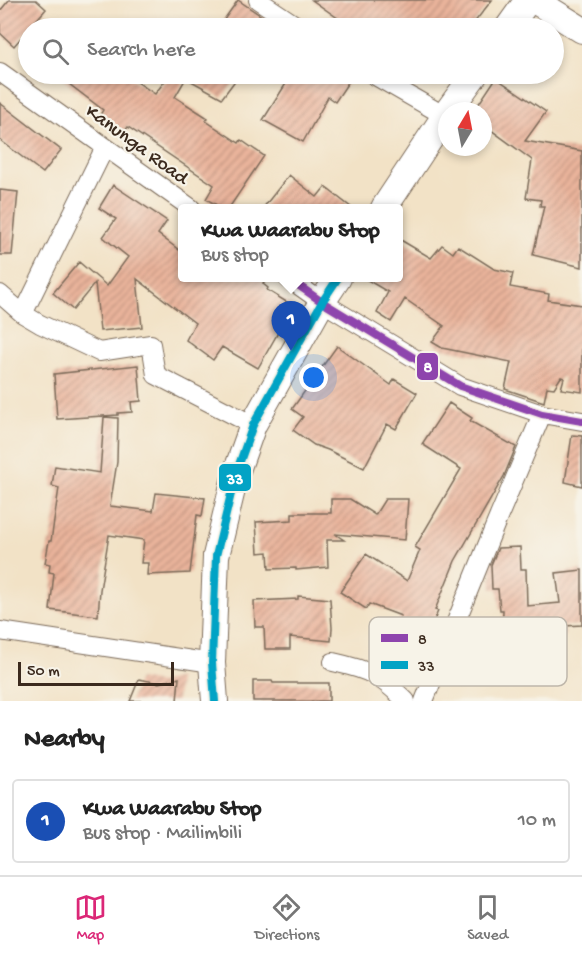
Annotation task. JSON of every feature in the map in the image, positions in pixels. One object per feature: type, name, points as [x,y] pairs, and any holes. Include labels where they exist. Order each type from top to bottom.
[{"type":"street","points":[[258,0],[285,18]]},
{"type":"street","points":[[515,18],[528,0]]},
{"type":"street","points":[[534,0],[563,18]]},
{"type":"street","points":[[564,19],[582,30]]},
{"type":"street","name":"Kanunga Road","points":[[0,72],[185,204]]},
{"type":"street","points":[[391,84],[438,108]]},
{"type":"street","points":[[455,102],[468,84]]},
{"type":"street","points":[[387,204],[438,127]]},
{"type":"street","points":[[23,314],[105,147]]},
{"type":"street","points":[[294,282],[322,302],[460,386],[542,414],[582,421]]},
{"type":"street","points":[[215,701],[212,663],[216,556],[236,473],[253,425],[335,282]]},
{"type":"street","points":[[0,294],[23,314],[40,324],[99,352],[151,344],[156,375],[253,425]]},
{"type":"street","points":[[458,617],[542,414]]},
{"type":"street","points":[[0,631],[212,663]]},
{"type":"street","points":[[333,662],[359,667],[369,672]]},
{"type":"street","points":[[390,686],[406,701]]},
{"type":"street","points":[[424,701],[430,686]]},
{"type":"building","points":[[9,0],[36,0],[46,9],[38,18],[18,18],[18,41],[14,46],[0,33],[0,11]]},
{"type":"building","points":[[238,0],[264,18],[225,18]]},
{"type":"building","points":[[312,0],[492,0],[478,18],[338,18]]},
{"type":"building","points":[[69,84],[140,84],[155,94],[162,84],[183,84],[175,97],[208,118],[206,121],[239,143],[241,140],[264,156],[232,204],[215,204],[206,199],[214,185],[128,127],[124,132],[100,115],[103,110]]},
{"type":"building","points":[[197,84],[232,84],[222,98]]},
{"type":"building","points":[[286,84],[347,84],[335,102],[328,97],[303,142],[263,120]]},
{"type":"building","points":[[492,84],[505,84],[546,112],[525,141],[582,151],[582,267],[533,255],[544,206],[540,206],[541,200],[526,198],[532,160],[492,131],[492,102],[480,102]]},
{"type":"building","points":[[0,103],[61,150],[43,173],[0,140]]},
{"type":"building","points":[[289,175],[317,197],[325,187],[347,204],[266,204]]},
{"type":"building","points":[[113,185],[167,221],[158,234],[178,249],[178,282],[265,282],[263,284],[268,288],[267,290],[293,306],[258,368],[222,347],[213,360],[186,340],[195,323],[137,279],[142,327],[100,331],[95,283],[73,310],[53,293],[79,262],[107,286],[128,257],[103,237],[116,219],[99,208]]},
{"type":"building","points":[[0,190],[18,192],[12,255],[0,255]]},
{"type":"building","points":[[403,241],[431,258],[442,245],[453,253],[458,246],[494,269],[513,273],[510,287],[549,294],[548,300],[582,305],[582,392],[561,389],[564,378],[561,377],[554,388],[547,387],[544,402],[505,389],[511,362],[442,348],[432,342],[444,326],[405,299],[391,322],[377,313],[388,292],[371,282],[403,282]]},
{"type":"building","points":[[337,346],[391,385],[394,379],[417,393],[396,429],[387,424],[364,468],[314,445],[293,430],[303,417],[292,409]]},
{"type":"building","points":[[138,365],[141,401],[131,402],[132,412],[57,419],[54,374]]},
{"type":"building","points":[[449,403],[472,418],[470,421],[516,447],[504,476],[455,561],[435,610],[438,611],[436,617],[401,617],[369,604],[366,609],[340,592],[366,554],[407,581],[420,550],[415,547],[461,469],[422,444]]},
{"type":"building","points":[[104,417],[118,418],[117,462],[110,506],[153,511],[156,493],[205,498],[202,516],[197,515],[190,573],[147,575],[148,563],[141,563],[144,540],[109,535],[98,616],[50,610],[54,573],[49,572],[50,564],[45,563],[49,541],[51,541],[59,488],[52,486],[55,466],[100,473]]},
{"type":"building","points":[[572,435],[582,436],[582,486],[565,482]]},
{"type":"building","points":[[331,499],[350,499],[375,515],[385,499],[408,499],[405,540],[335,534],[344,540],[327,540],[328,567],[296,570],[296,568],[269,569],[268,552],[258,553],[256,522],[292,520],[292,513],[331,513]]},
{"type":"building","points":[[520,547],[521,569],[526,569],[527,606],[560,603],[556,573],[582,570],[582,625],[567,626],[567,617],[503,617],[498,589],[492,589],[491,565],[498,548]]},
{"type":"building","points":[[298,596],[330,599],[331,641],[290,637],[290,649],[265,649],[264,627],[255,627],[254,601],[298,599]]},
{"type":"building","points":[[179,678],[177,701],[130,701],[139,679],[159,683]]},
{"type":"building","points":[[253,681],[329,683],[329,701],[253,701]]},
{"type":"transit line","name":"8","points":[[294,282],[322,302],[460,386],[542,414],[582,421]]},
{"type":"transit line","name":"33","points":[[215,701],[212,663],[216,556],[236,473],[253,425],[335,282]]},
{"type":"place","name":"Kwa Waarabu Stop","points":[[291,351]]}]
